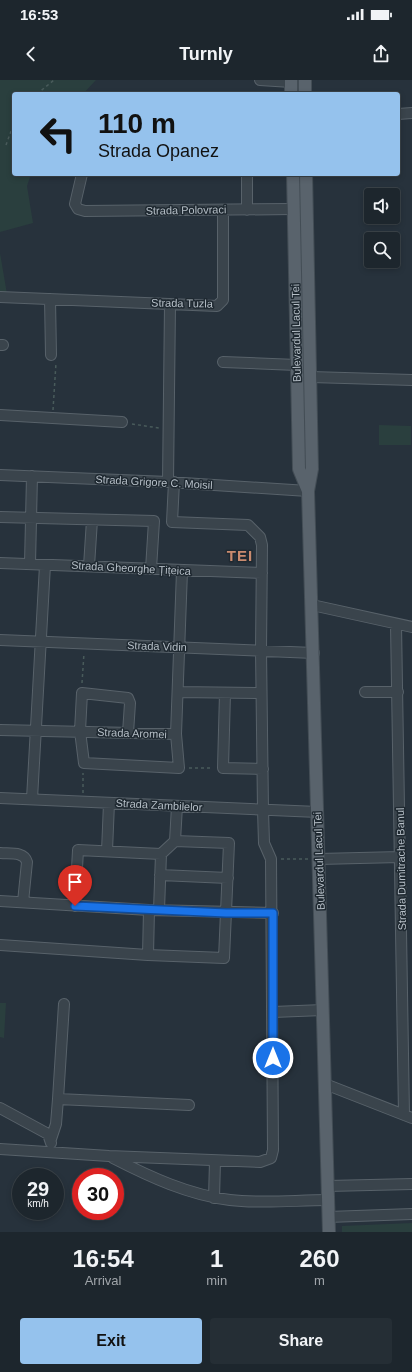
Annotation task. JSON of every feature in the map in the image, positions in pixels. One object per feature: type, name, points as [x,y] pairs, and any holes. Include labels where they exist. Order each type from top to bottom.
[{"type":"main road","points":[[304,80],[305,92]]},
{"type":"main road","name":"Bulevardul Lacul Tei","points":[[293,176],[299,469],[308,491]]},
{"type":"main road","name":"Bulevardul Lacul Tei","points":[[306,176],[312,469],[308,491],[314,652],[329,1232]]},
{"type":"street","points":[[260,80],[291,85]]},
{"type":"street","points":[[400,114],[412,113]]},
{"type":"street","name":"Strada Polovraci","points":[[82,176],[75,204],[78,209],[85,211],[293,209]]},
{"type":"street","points":[[247,176],[247,210]]},
{"type":"street","name":"Strada Tuzla","points":[[0,297],[217,306],[222,300],[223,210]]},
{"type":"street","points":[[50,299],[51,355]]},
{"type":"street","points":[[0,1150],[260,1162],[271,1158],[273,1150],[273,913],[271,859],[264,843],[261,693],[261,541],[248,525],[172,522],[169,429],[170,304]]},
{"type":"street","points":[[222,362],[297,365]]},
{"type":"street","points":[[311,377],[412,380]]},
{"type":"street","points":[[0,415],[122,422]]},
{"type":"street","name":"Strada Grigore C. Moisil","points":[[0,475],[171,482],[308,491]]},
{"type":"street","points":[[30,564],[32,476]]},
{"type":"street","points":[[0,517],[154,521],[152,569]]},
{"type":"street","points":[[89,566],[92,520]]},
{"type":"street","name":"Strada Gheorghe Țițeica","points":[[0,563],[262,573]]},
{"type":"street","points":[[32,799],[45,565]]},
{"type":"street","name":"Strada Aromei","points":[[0,730],[176,734],[182,571]]},
{"type":"street","points":[[312,605],[412,627]]},
{"type":"street","name":"Strada Dumitrache Banul","points":[[396,624],[400,856],[407,984],[408,1116]]},
{"type":"street","name":"Strada Vidin","points":[[0,640],[314,652]]},
{"type":"street","points":[[178,692],[261,693]]},
{"type":"street","points":[[365,692],[398,692]]},
{"type":"street","points":[[128,733],[130,702],[128,698],[82,693],[80,731],[84,763],[179,768],[176,734]]},
{"type":"street","points":[[225,693],[223,768],[263,769]]},
{"type":"street","name":"Strada Zambilelor","points":[[0,798],[318,812]]},
{"type":"street","points":[[107,851],[109,803]]},
{"type":"street","points":[[148,955],[160,876],[161,854],[175,840],[177,806]]},
{"type":"street","points":[[0,945],[148,955],[224,958],[229,843],[175,840]]},
{"type":"street","points":[[75,906],[78,850],[161,854]]},
{"type":"street","points":[[0,853],[21,855],[26,858],[27,862],[23,902]]},
{"type":"street","points":[[319,859],[400,856]]},
{"type":"street","points":[[160,876],[228,878]]},
{"type":"street","points":[[0,901],[154,910],[273,913]]},
{"type":"street","points":[[52,1153],[51,1139],[56,1124],[64,1004]]},
{"type":"street","points":[[273,1012],[323,1010]]},
{"type":"street","points":[[325,1084],[408,1116]]},
{"type":"street","points":[[58,1099],[189,1105]]},
{"type":"street","points":[[0,1108],[41,1129],[48,1134],[51,1139]]},
{"type":"street","points":[[109,1156],[164,1182],[191,1192],[214,1198],[247,1201],[328,1200]]},
{"type":"street","points":[[214,1198],[215,1161]]},
{"type":"street","points":[[328,1186],[412,1184]]},
{"type":"street","points":[[328,1217],[412,1214]]},
{"type":"path","points":[[39,92],[54,80]]},
{"type":"path","points":[[6,145],[12,128]]},
{"type":"path","points":[[51,355],[56,363],[53,419]]},
{"type":"path","points":[[122,422],[169,429]]},
{"type":"path","points":[[82,693],[84,643]]},
{"type":"path","points":[[82,801],[84,763]]},
{"type":"path","points":[[179,768],[223,768]]},
{"type":"path","points":[[271,859],[319,859]]},
{"type":"green space","points":[[0,80],[96,80],[85,92],[12,92],[12,176],[30,176],[27,186],[33,223],[0,232]]},
{"type":"green space","points":[[0,253],[7,294],[0,294]]},
{"type":"green space","points":[[379,425],[411,426],[411,445],[379,445]]},
{"type":"green space","points":[[0,1003],[6,1003],[4,1038],[0,1037]]},
{"type":"green space","points":[[412,1223],[412,1232],[342,1232],[342,1226]]},
{"type":"district","name":"TEI","points":[[240,555]]},
{"type":"route","points":[[75,906],[226,913],[273,913],[273,1058]]}]
